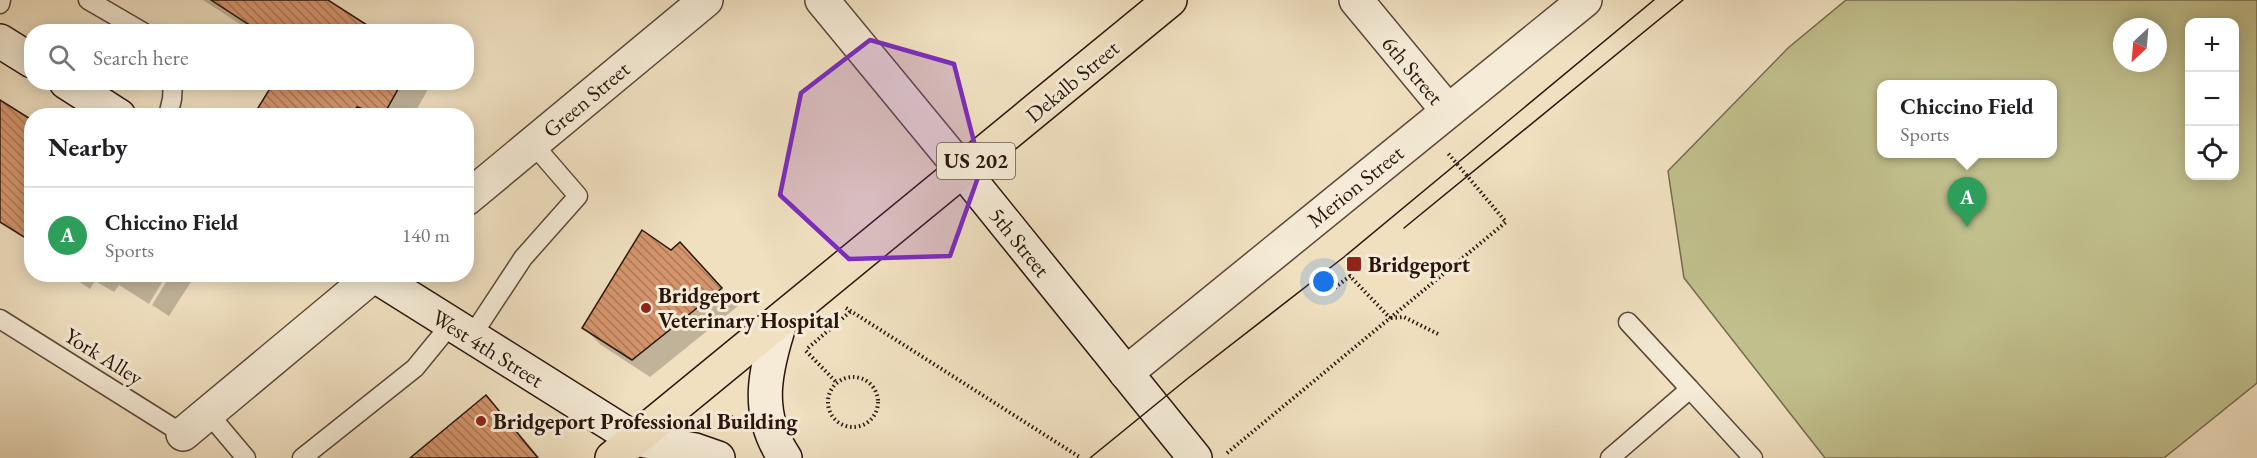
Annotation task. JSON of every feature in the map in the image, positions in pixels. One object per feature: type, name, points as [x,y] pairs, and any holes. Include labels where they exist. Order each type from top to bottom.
[{"type":"highway","name":"Dekalb Street","points":[[631,452],[781,320],[1170,0]]},
{"type":"street","name":"Green Street","points":[[474,192],[706,0]]},
{"type":"street","name":"5th Street","points":[[822,0],[1195,458]]},
{"type":"street","name":"6th Street","points":[[1356,0],[1438,120]]},
{"type":"street","name":"Merion Street","points":[[1126,373],[1585,0]]},
{"type":"street","points":[[0,41],[24,56]]},
{"type":"street","points":[[78,90],[107,108]]},
{"type":"street","points":[[183,434],[366,282]]},
{"type":"street","name":"West 4th Street","points":[[385,282],[461,331],[631,452]]},
{"type":"street","points":[[781,320],[766,373],[766,412],[771,433],[785,458]]},
{"type":"street","points":[[631,452],[694,450],[718,458]]},
{"type":"lane","points":[[88,0],[129,24]]},
{"type":"lane","points":[[170,108],[173,90]]},
{"type":"lane","points":[[302,458],[461,331],[578,196],[533,144]]},
{"type":"lane","name":"York Alley","points":[[0,319],[183,434]]},
{"type":"lane","points":[[1628,322],[1753,458]]},
{"type":"lane","points":[[1610,458],[1690,389]]},
{"type":"lane","points":[[208,413],[246,458]]},
{"type":"path","points":[[1220,458],[1506,222],[1438,120]]},
{"type":"path","points":[[1325,289],[1328,293],[1350,276],[1390,318]]},
{"type":"path","points":[[851,311],[1081,458]]},
{"type":"path","points":[[1390,318],[1404,317],[1440,335]]},
{"type":"path","points":[[805,350],[837,383]]},
{"type":"path","points":[[851,377],[867,381],[872,387],[876,393],[877,409],[869,422],[852,428],[844,426],[831,415],[828,398],[837,383],[851,377]]},
{"type":"highlighted area","points":[[870,40],[954,64],[981,169],[950,256],[849,259],[780,195],[801,93]]},
{"type":"shaded area","points":[[1846,0],[2257,0],[2257,383],[2164,458],[1825,458],[1684,278],[1668,171],[1788,48]]},
{"type":"building","points":[[211,0],[328,0],[366,24],[248,24]]},
{"type":"building","points":[[269,90],[398,90],[387,108],[258,108]]},
{"type":"building","points":[[0,100],[24,115],[24,237],[0,222]]},
{"type":"building","name":"Bridgeport Veterinary Hospital","points":[[642,230],[671,250],[680,242],[722,288],[632,360],[582,328]]},
{"type":"building","name":"Bridgeport Professional Building","points":[[486,395],[538,458],[410,458]]},
{"type":"tram line","points":[[1090,458],[1344,257],[1654,0]]},
{"type":"tram line","points":[[1404,228],[1683,0]]},
{"type":"place","name":"Chiccino Field","points":[[1967,227]]},
{"type":"place","name":"Bridgeport","points":[[1354,264]]},
{"type":"place","name":"Bridgeport Veterinary Hospital","points":[[646,308]]},
{"type":"place","name":"Bridgeport Professional Building","points":[[481,421]]}]
